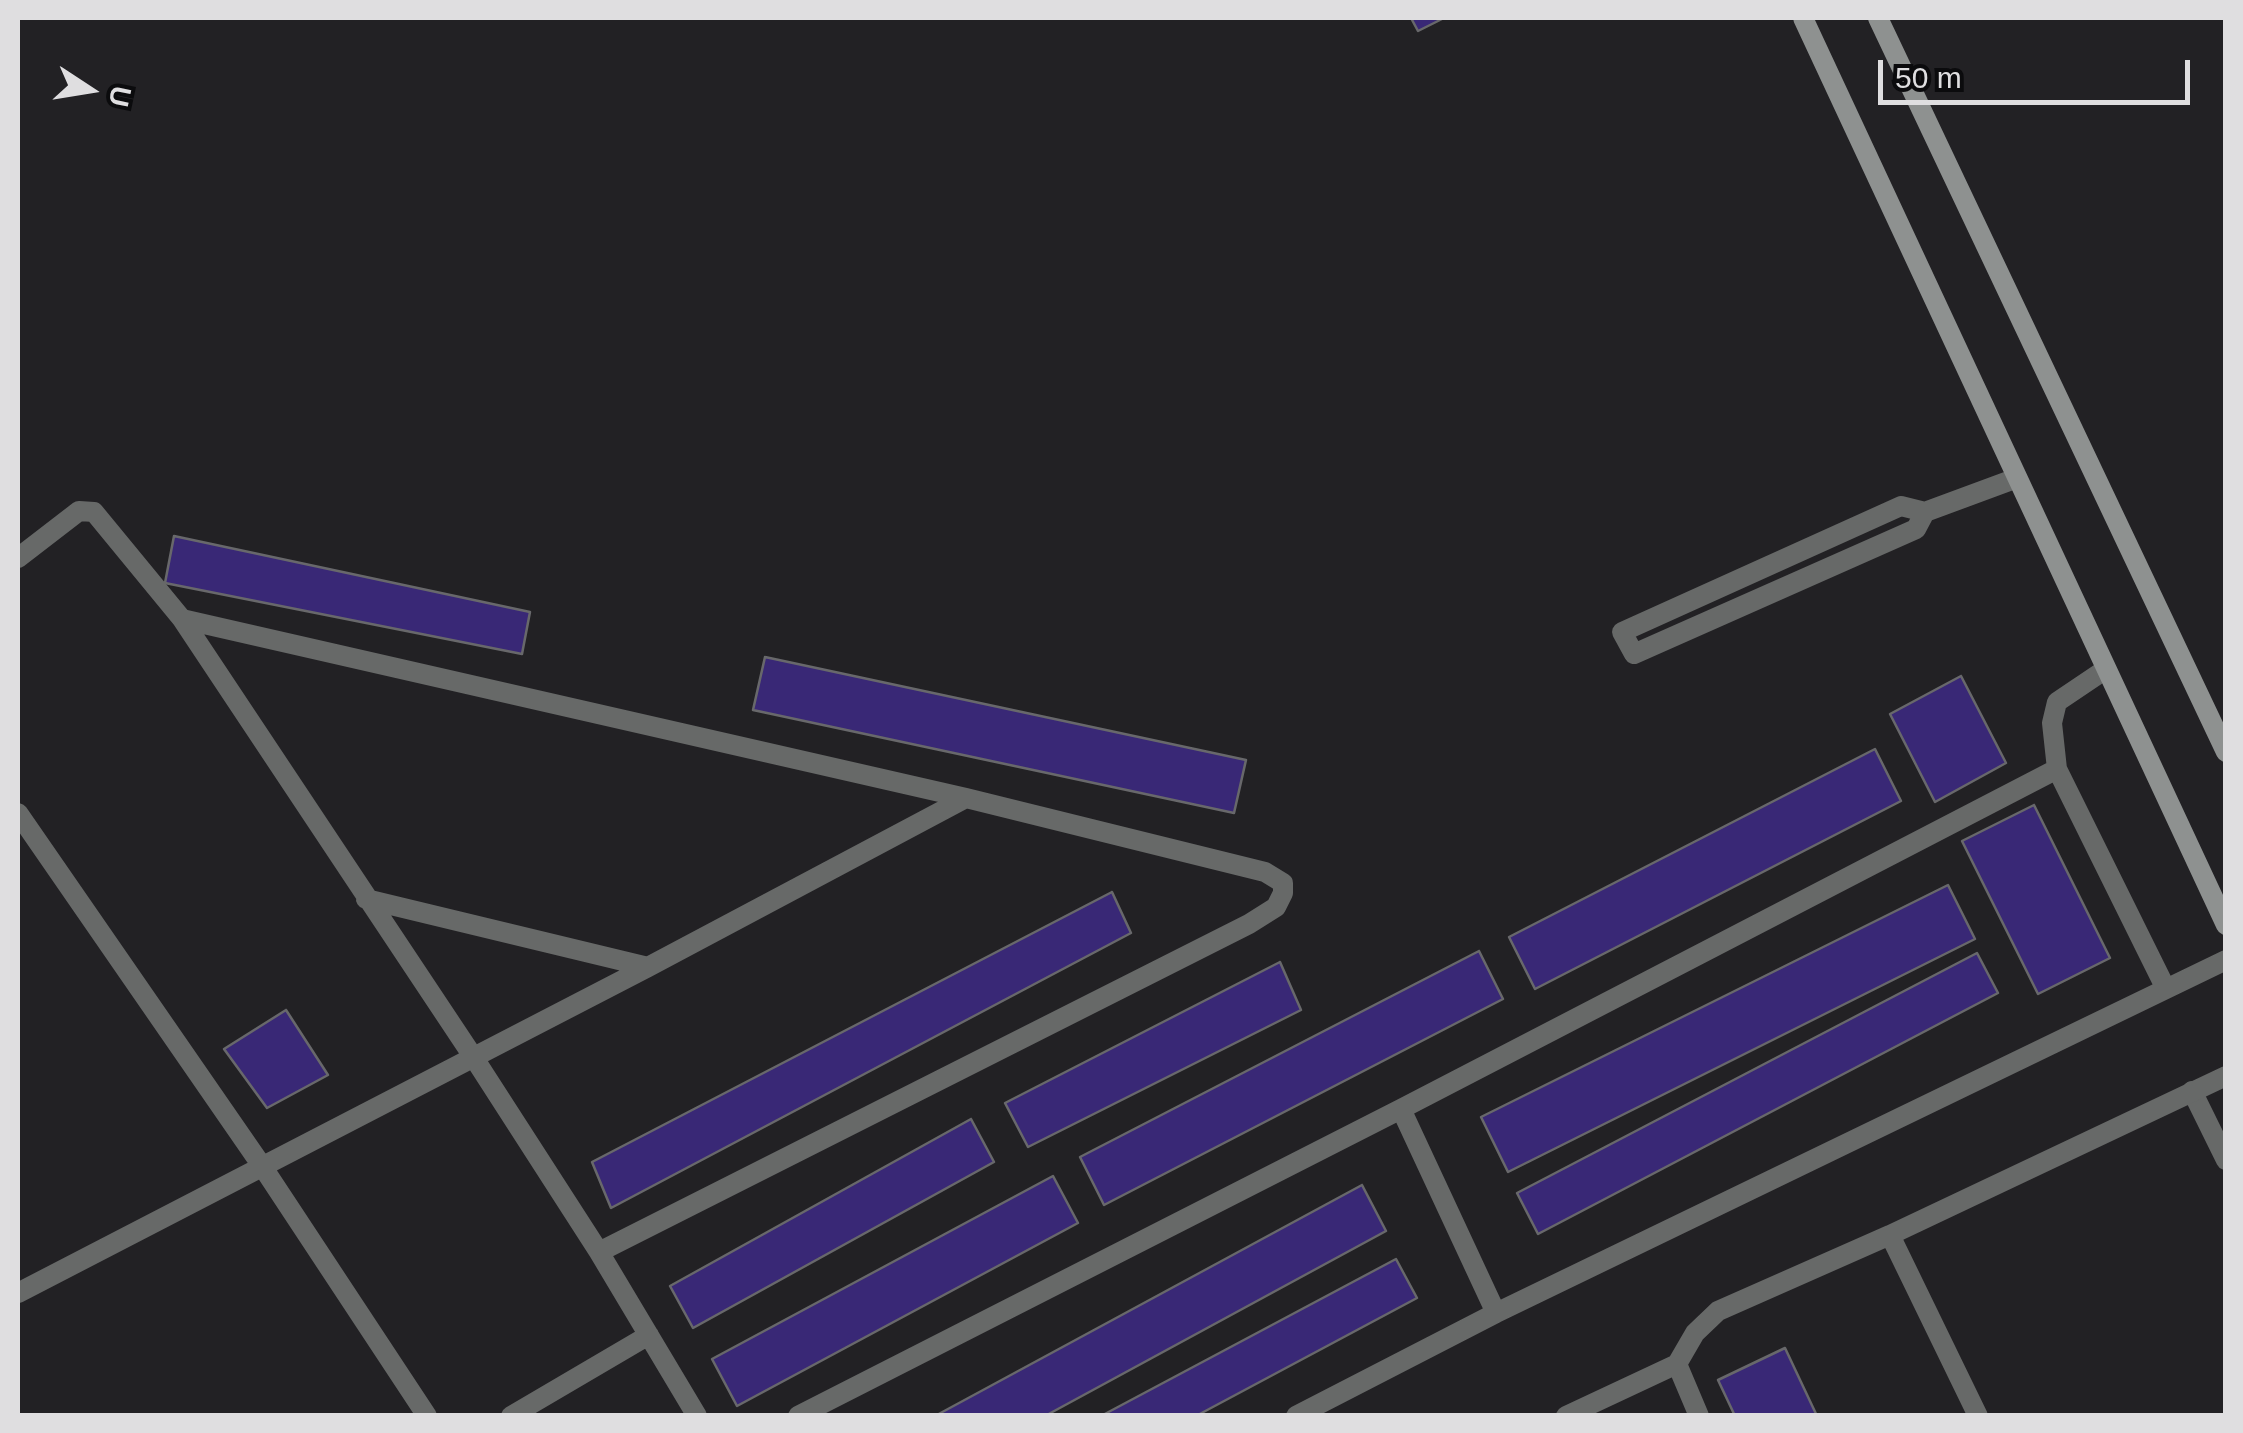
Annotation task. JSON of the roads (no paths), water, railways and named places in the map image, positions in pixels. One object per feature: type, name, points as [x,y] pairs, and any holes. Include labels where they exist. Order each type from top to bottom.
[{"type":"street","points":[[1803,18],[2226,925]]},
{"type":"street","points":[[1878,18],[2226,752]]},
{"type":"street","points":[[1926,512],[1916,529],[1634,654],[1622,632],[1902,506],[1926,512],[2018,478]]},
{"type":"street","points":[[18,558],[80,511],[94,512],[182,618],[474,1058],[697,1416]]},
{"type":"street","points":[[182,618],[966,798],[1266,872],[1283,883],[1283,893],[1270,912],[1250,924],[598,1252]]},
{"type":"street","points":[[2106,669],[2057,702],[2052,722],[2057,769],[2166,989]]},
{"type":"street","points":[[798,1416],[2057,769]]},
{"type":"street","points":[[18,1292],[474,1058],[966,798]]},
{"type":"street","points":[[18,813],[262,1166],[427,1416]]},
{"type":"street","points":[[366,899],[648,967]]},
{"type":"street","points":[[1296,1416],[1496,1313],[2226,960]]},
{"type":"street","points":[[1566,1416],[1677,1364],[1695,1334],[1718,1311],[1890,1236],[2226,1076]]},
{"type":"street","points":[[2192,1091],[2226,1160]]},
{"type":"street","points":[[1401,1109],[1496,1313]]},
{"type":"street","points":[[1890,1236],[1978,1416]]},
{"type":"street","points":[[511,1416],[650,1335]]},
{"type":"street","points":[[1677,1364],[1699,1416]]}]
